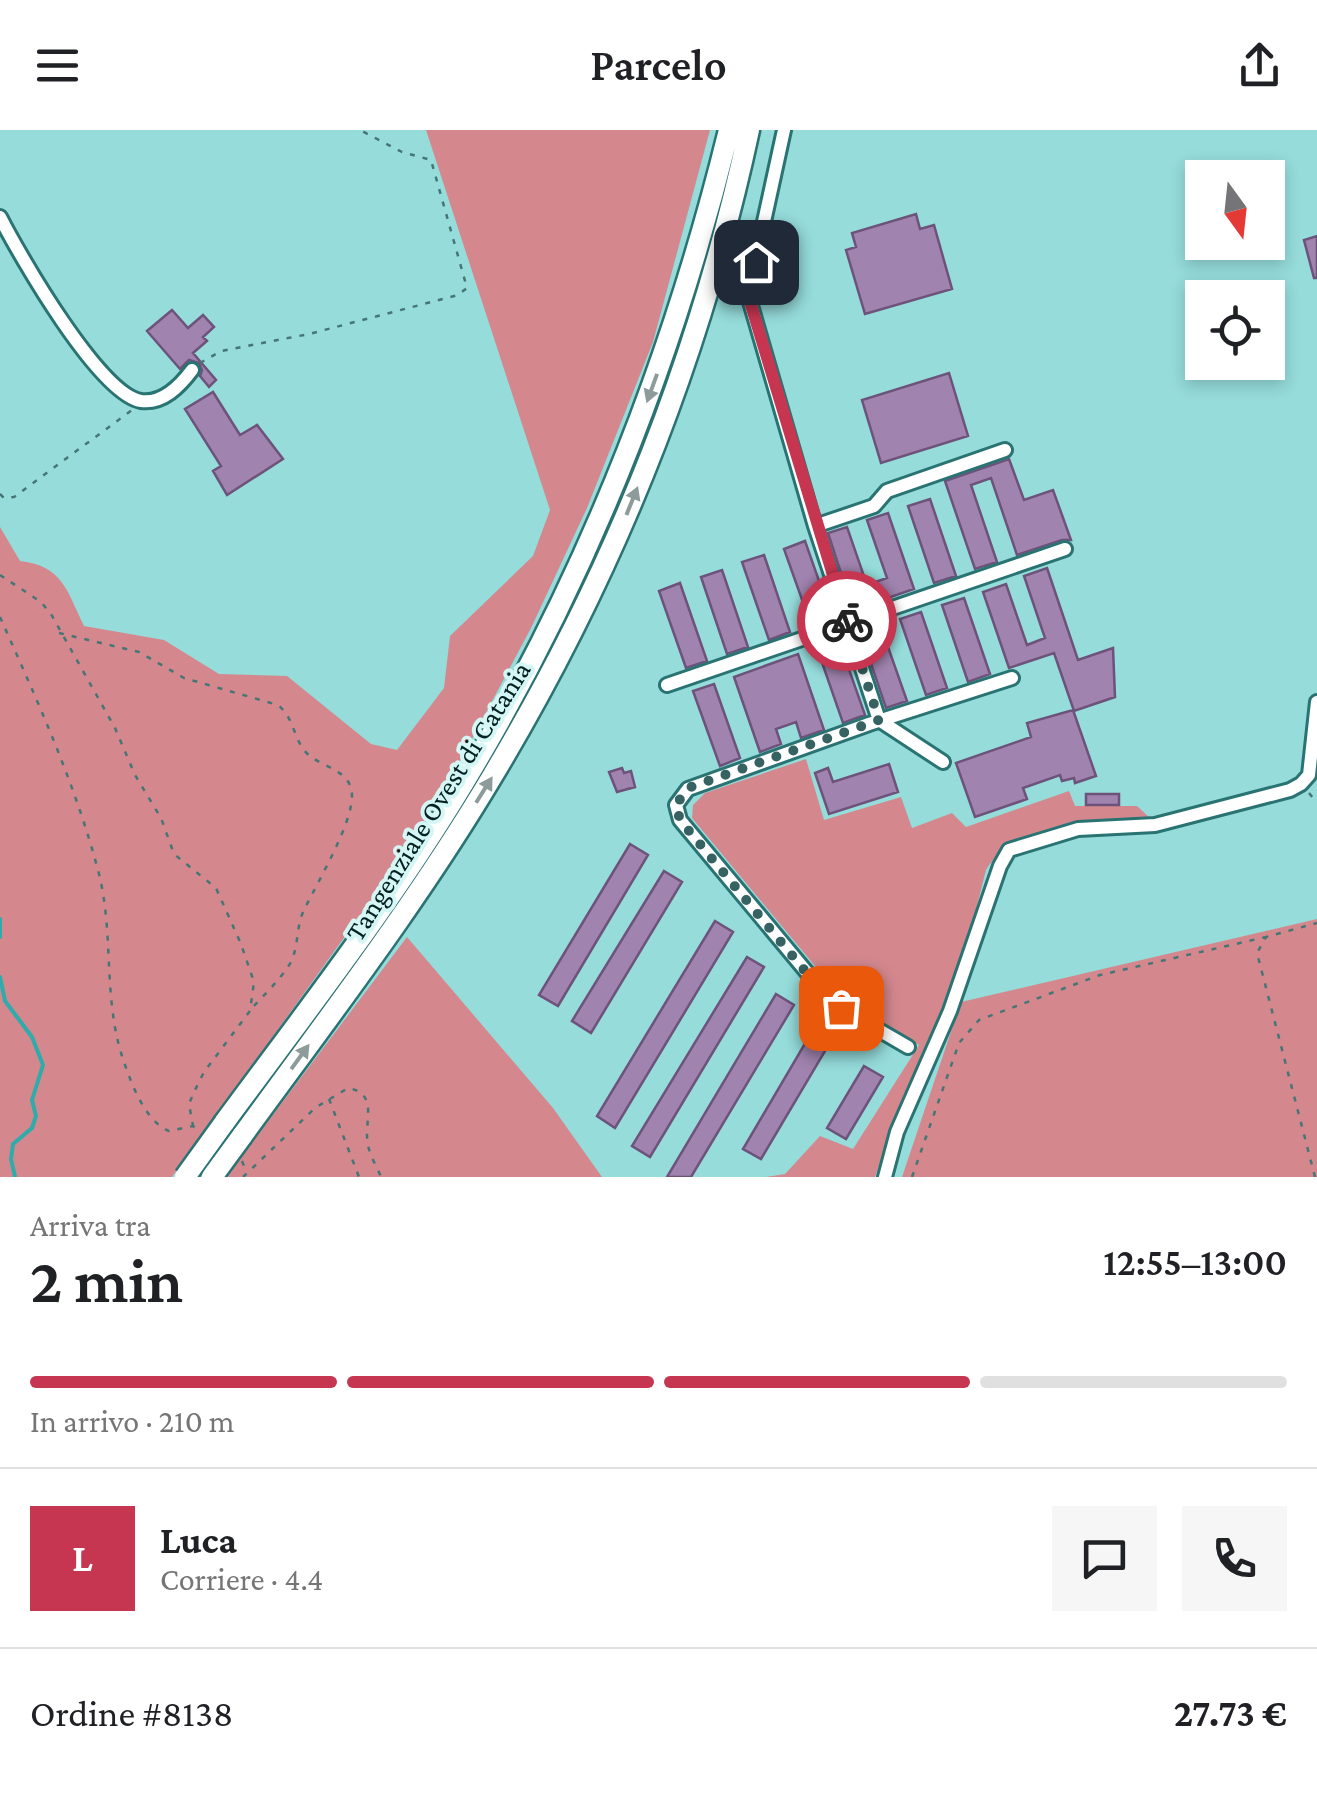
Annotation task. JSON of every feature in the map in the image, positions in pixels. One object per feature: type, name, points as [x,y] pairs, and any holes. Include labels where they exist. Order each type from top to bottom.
[{"type":"highway","points":[[684,296],[695,227],[718,130]]},
{"type":"highway","name":"Tangenziale Ovest di Catania","points":[[185,1177],[369,926],[475,765],[518,688],[596,532],[647,404],[684,296],[729,130]]},
{"type":"highway","name":"Tangenziale Ovest di Catania","points":[[212,1177],[387,938],[538,699],[617,539],[669,410],[714,276],[752,130]]},
{"type":"street","points":[[784,130],[748,295],[816,526],[879,720],[943,762]]},
{"type":"street","points":[[0,217],[46,295],[99,370],[120,390],[140,401],[166,396],[192,370]]},
{"type":"street","points":[[816,526],[874,506],[886,491],[1005,450]]},
{"type":"street","points":[[667,685],[1065,549]]},
{"type":"street","points":[[908,1047],[824,994],[680,820],[676,805],[688,788],[1012,678]]},
{"type":"street","points":[[885,1177],[897,1132],[950,1011],[1009,850],[1078,829],[1156,825],[1290,790],[1309,775],[1317,702]]},
{"type":"path","points":[[192,370],[221,350],[337,327],[458,295],[467,288],[431,160],[402,152],[360,130]]},
{"type":"path","points":[[0,494],[4,498],[14,497],[130,413],[140,401]]},
{"type":"path","points":[[0,575],[41,602],[115,728],[135,775],[165,826],[174,854],[216,888],[254,982],[250,1010]]},
{"type":"path","points":[[0,617],[59,752],[100,875],[108,928],[112,1021],[137,1094],[158,1126],[169,1131],[193,1126],[217,1130]]},
{"type":"path","points":[[60,633],[139,652],[184,678],[278,705],[288,712],[303,749],[340,772],[352,795],[321,882],[304,911],[290,962],[204,1072],[189,1104],[193,1126]]},
{"type":"path","points":[[912,1177],[959,1043],[979,1020],[1100,975],[1317,923]]},
{"type":"path","points":[[1266,938],[1257,953],[1316,1177]]},
{"type":"path","points":[[242,1177],[329,1098],[348,1088],[366,1096],[370,1110],[368,1146],[381,1177]]},
{"type":"path","points":[[329,1098],[359,1177]]},
{"type":"path","points":[[241,1159],[246,1171]]},
{"type":"shaded area","points":[[426,130],[710,130],[653,342],[587,508],[531,628],[450,780],[389,875],[172,1177],[0,1177],[0,527],[20,561],[46,568],[62,582],[84,626],[164,640],[219,674],[287,676],[371,744],[397,750],[444,688],[450,636],[533,556],[550,510]]},
{"type":"shaded area","points":[[806,759],[824,820],[901,797],[912,828],[952,813],[966,827],[1069,791],[1075,806],[1137,806],[1153,821],[1039,832],[1001,852],[986,870],[955,983],[875,1177],[766,1177],[785,1174],[820,1136],[853,1149],[919,1045],[844,1001],[692,818],[693,805],[705,793]]},
{"type":"shaded area","points":[[1317,919],[1317,1177],[902,1177],[961,1002]]},
{"type":"shaded area","points":[[407,937],[553,1108],[602,1177],[226,1177]]},
{"type":"building","points":[[916,214],[920,229],[934,225],[952,289],[865,314],[846,250],[856,247],[852,233]]},
{"type":"building","points":[[1317,236],[1317,278],[1314,278],[1304,240]]},
{"type":"building","points":[[172,310],[188,328],[203,315],[214,327],[203,337],[207,341],[193,353],[216,380],[209,387],[200,376],[199,363],[189,360],[180,369],[147,331]]},
{"type":"building","points":[[949,373],[968,436],[881,463],[862,400]]},
{"type":"building","points":[[213,392],[240,435],[257,425],[283,459],[227,495],[213,471],[221,466],[185,409]]},
{"type":"building","points":[[1009,459],[1024,500],[1053,490],[1071,540],[1017,555],[991,478],[971,485],[997,562],[975,569],[945,481]]},
{"type":"building","points":[[930,499],[956,576],[934,583],[908,506]]},
{"type":"building","points":[[888,513],[914,589],[853,610],[828,533],[847,527],[867,585],[887,578],[867,520]]},
{"type":"building","points":[[805,541],[832,618],[811,625],[784,549]]},
{"type":"building","points":[[764,555],[790,632],[769,640],[742,562]]},
{"type":"building","points":[[1047,568],[1078,660],[1113,648],[1115,697],[1074,711],[1054,653],[1009,668],[983,592],[1006,584],[1027,645],[1045,638],[1024,576]]},
{"type":"building","points":[[722,570],[748,647],[727,654],[701,577]]},
{"type":"building","points":[[680,583],[707,661],[686,668],[659,591]]},
{"type":"building","points":[[964,598],[990,674],[968,682],[942,605]]},
{"type":"building","points":[[921,612],[947,688],[926,695],[900,619]]},
{"type":"building","points":[[881,627],[907,701],[886,708],[861,634]]},
{"type":"building","points":[[839,641],[865,715],[843,723],[817,648]]},
{"type":"building","points":[[798,654],[824,730],[801,738],[796,722],[776,729],[781,744],[760,752],[734,677]]},
{"type":"building","points":[[714,684],[740,758],[720,766],[693,691]]},
{"type":"building","points":[[1073,710],[1096,776],[1075,783],[1074,778],[1062,781],[1060,775],[1023,788],[1027,799],[975,817],[956,763],[1031,737],[1027,723]]},
{"type":"building","points":[[889,764],[898,792],[829,814],[815,773],[828,768],[833,782]]},
{"type":"building","points":[[622,768],[624,773],[631,771],[635,787],[617,792],[609,772]]},
{"type":"building","points":[[1086,794],[1119,794],[1119,805],[1086,805]]},
{"type":"building","points":[[630,844],[648,855],[558,1006],[539,995]]},
{"type":"building","points":[[664,871],[682,882],[591,1033],[572,1021]]},
{"type":"building","points":[[715,921],[733,932],[615,1128],[597,1116]]},
{"type":"building","points":[[747,957],[764,967],[650,1157],[632,1146]]},
{"type":"building","points":[[776,994],[794,1005],[691,1177],[667,1177]]},
{"type":"building","points":[[810,1035],[828,1046],[761,1159],[743,1149]]},
{"type":"building","points":[[864,1066],[883,1077],[846,1139],[827,1128]]},
{"type":"waterway","points":[[0,919],[0,937]]},
{"type":"waterway","points":[[0,977],[5,1001],[32,1037],[43,1065],[32,1100],[36,1116],[32,1128],[13,1144],[15,1177]]},
{"type":"way so far","points":[[841,1008],[824,994],[680,820],[676,805],[688,788],[879,720],[847,621]]},
{"type":"route","points":[[756,262],[748,295],[847,621]]}]
